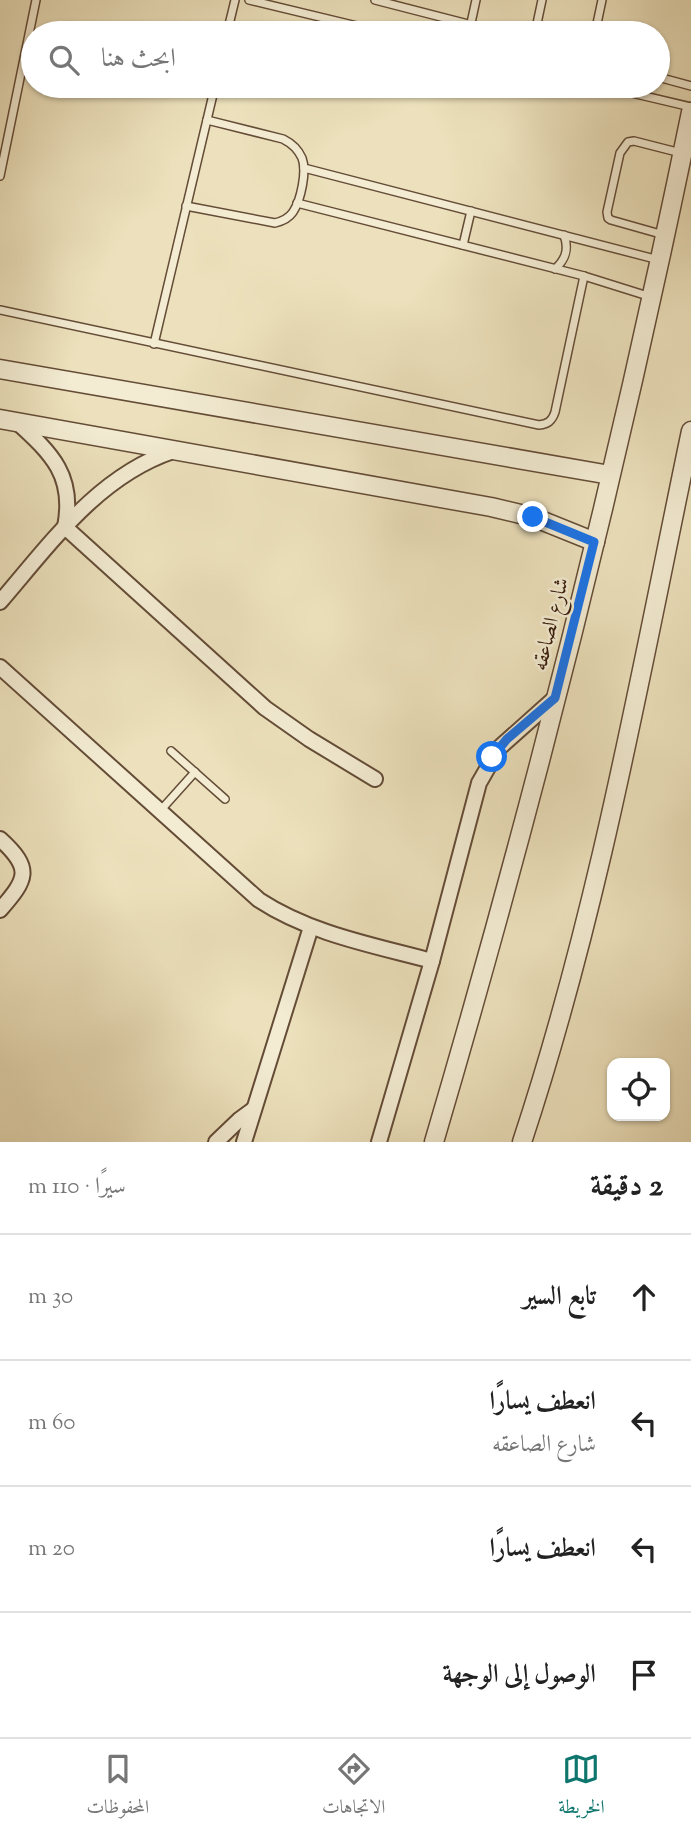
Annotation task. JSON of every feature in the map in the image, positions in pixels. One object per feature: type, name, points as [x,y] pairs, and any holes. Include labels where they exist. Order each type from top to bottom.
[{"type":"street","name":"شارع الصاعقه","points":[[434,1142],[514,856],[594,542],[652,297],[691,112]]},
{"type":"street","points":[[0,369],[610,475]]},
{"type":"street","points":[[8,421],[512,511],[553,524],[594,542]]},
{"type":"street","points":[[8,421],[46,449],[64,478],[68,502],[65,527]]},
{"type":"street","points":[[522,1142],[558,1028],[597,881],[691,432]]},
{"type":"street","points":[[0,602],[65,527],[124,474],[175,450]]},
{"type":"street","points":[[65,527],[265,708],[375,779]]},
{"type":"street","points":[[0,667],[259,900],[275,911],[311,927],[432,961]]},
{"type":"street","points":[[379,1142],[432,961],[474,796],[485,769],[507,739],[555,698]]},
{"type":"street","points":[[0,839],[20,859],[24,873],[20,886],[0,910]]},
{"type":"street","points":[[244,1142],[311,927]]},
{"type":"street","points":[[216,1142],[239,1119],[254,1109]]},
{"type":"lane","points":[[32,21],[36,0]]},
{"type":"lane","points":[[230,21],[235,0]]},
{"type":"lane","points":[[249,0],[336,21]]},
{"type":"lane","points":[[375,0],[463,21]]},
{"type":"lane","points":[[471,21],[476,0]]},
{"type":"lane","points":[[538,21],[542,0]]},
{"type":"lane","points":[[598,21],[602,0]]},
{"type":"lane","points":[[0,176],[21,73]]},
{"type":"lane","points":[[670,80],[691,86]]},
{"type":"lane","points":[[153,344],[212,98]]},
{"type":"lane","points":[[653,98],[691,107]]},
{"type":"lane","points":[[186,206],[275,223],[285,220],[297,203],[304,168],[298,150],[283,139],[207,120]]},
{"type":"lane","points":[[665,235],[611,220],[607,212],[620,153],[628,142],[634,141],[682,153]]},
{"type":"lane","points":[[304,168],[659,260]]},
{"type":"lane","points":[[297,203],[584,276],[652,297]]},
{"type":"lane","points":[[463,245],[471,211]]},
{"type":"lane","points":[[555,269],[566,254],[564,235]]},
{"type":"lane","points":[[0,310],[526,422],[546,424],[555,412],[584,276]]},
{"type":"lane","points":[[171,751],[225,799]]},
{"type":"lane","points":[[160,811],[195,772]]},
{"type":"route","points":[[492,757],[507,739],[555,698],[594,542],[533,517]]}]
